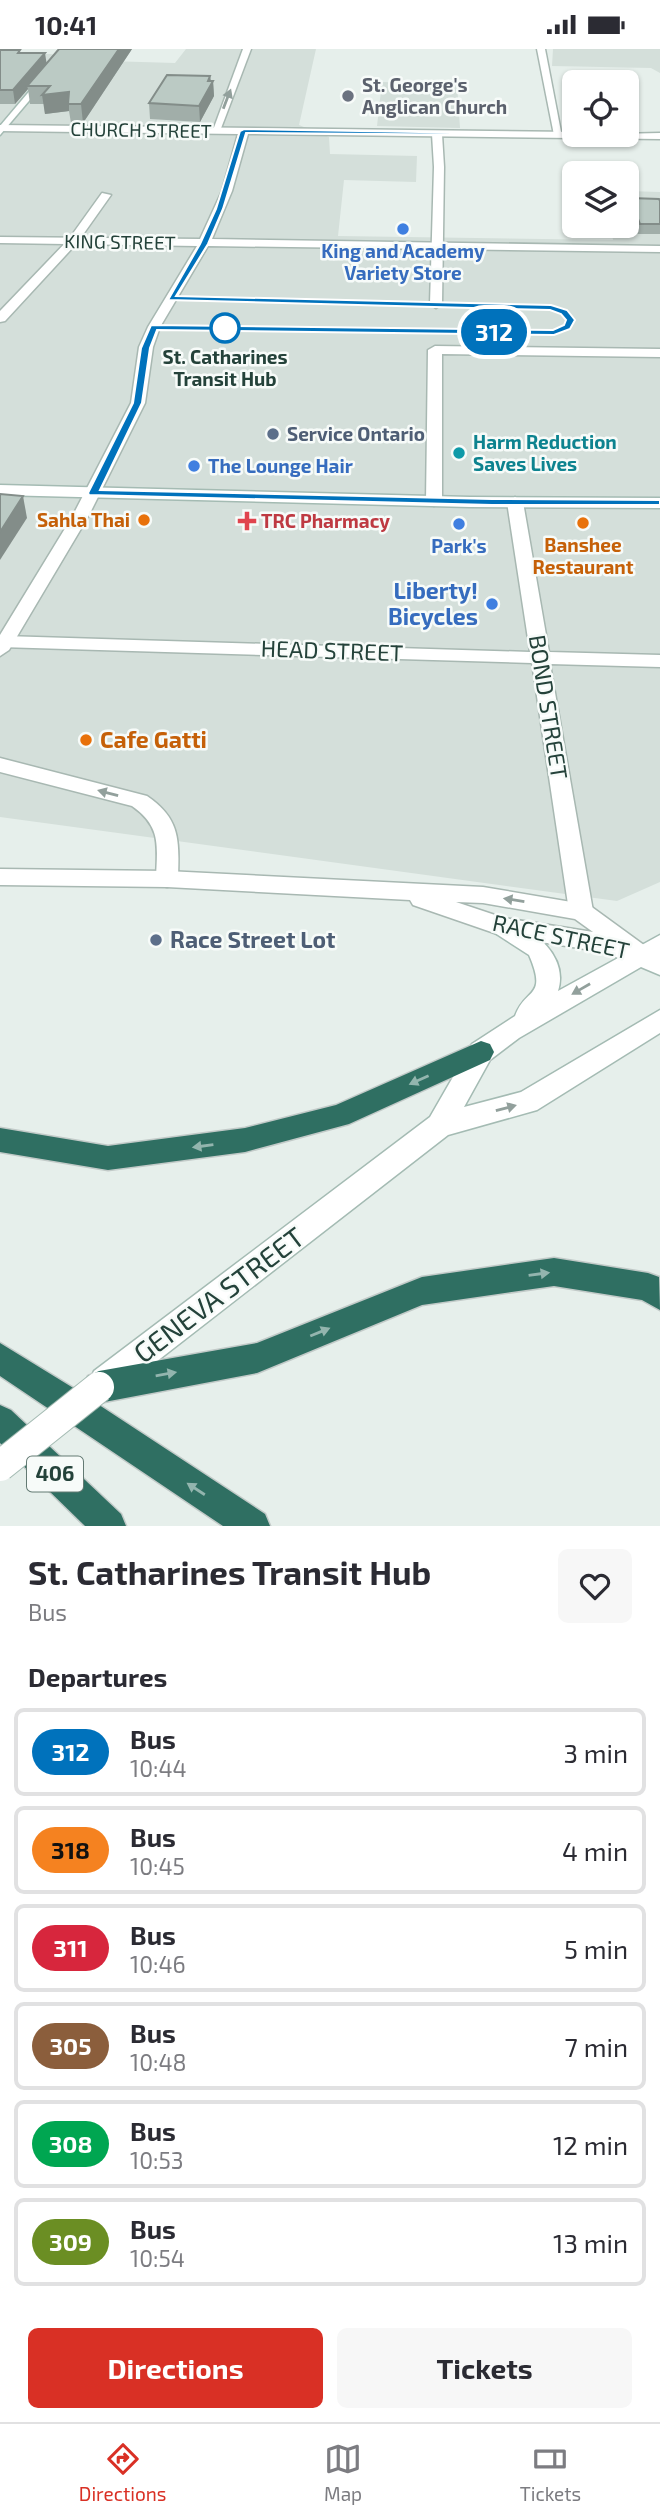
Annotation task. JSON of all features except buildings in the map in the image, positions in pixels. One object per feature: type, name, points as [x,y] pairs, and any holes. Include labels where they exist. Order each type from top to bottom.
[{"type":"highway","points":[[0,1140],[108,1158],[245,1140],[340,1115],[481,1052]]},
{"type":"highway","points":[[99,1387],[257,1358],[422,1291],[554,1272],[648,1287],[660,1296]]},
{"type":"highway","points":[[0,1358],[253,1526]]},
{"type":"highway","name":"406","points":[[0,1421],[109,1526]]},
{"type":"street","points":[[215,131],[247,49]]},
{"type":"street","points":[[541,49],[559,135]]},
{"type":"street","points":[[50,57],[66,53]]},
{"type":"street","points":[[2,129],[66,53]]},
{"type":"street","name":"CHURCH STREET","points":[[2,129],[660,136]]},
{"type":"street","points":[[2,646],[93,493],[138,403],[146,348],[154,327],[204,244],[227,191],[244,131]]},
{"type":"street","points":[[436,304],[439,167],[437,134]]},
{"type":"street","points":[[0,318],[73,241],[106,195]]},
{"type":"street","name":"KING STREET","points":[[0,240],[660,249]]},
{"type":"street","points":[[434,501],[435,350],[660,353]]},
{"type":"street","points":[[0,490],[434,501],[660,503]]},
{"type":"street","name":"BOND STREET","points":[[515,502],[581,911]]},
{"type":"street","name":"HEAD STREET","points":[[2,646],[660,661]]},
{"type":"street","points":[[0,765],[139,801],[157,811],[166,832],[166,879]]},
{"type":"street","name":"RACE STREET","points":[[0,877],[166,879],[483,895],[581,911],[653,955]]},
{"type":"street","name":"RACE STREET","points":[[399,891],[503,927],[591,941],[653,955]]},
{"type":"street","points":[[503,927],[538,949],[549,981],[543,1000],[510,1031]]},
{"type":"street","name":"GENEVA STREET","points":[[440,1125],[481,1052],[510,1031],[653,955]]},
{"type":"street","name":"GENEVA STREET","points":[[0,1466],[440,1125],[528,1102],[660,1020]]},
{"type":"shaded area","points":[[186,49],[316,49],[299,125],[329,137],[330,154],[417,156],[416,182],[344,180],[338,236],[613,240],[639,238],[639,191],[660,192],[660,882],[617,901],[0,817],[0,54],[51,54],[74,60],[175,63]]},
{"type":"shaded area","points":[[553,49],[660,49],[660,73],[651,68],[552,66]]},
{"type":"shaded area","points":[[382,82],[457,84],[460,128],[377,126]]},
{"type":"bus line","name":"312","points":[[660,136],[244,131],[227,191],[204,244],[171,298],[551,307],[564,312],[571,320],[567,327],[554,333],[154,327],[146,348],[138,403],[93,493],[660,503]]},
{"type":"place","name":"St. George's Anglican Church","points":[[348,96]]},
{"type":"place","name":"King and Academy Variety Store","points":[[403,229]]},
{"type":"place","name":"St. Catharines Transit Hub","points":[[225,328]]},
{"type":"place","name":"Service Ontario","points":[[273,434]]},
{"type":"place","name":"Harm Reduction Saves Lives","points":[[459,453]]},
{"type":"place","name":"The Lounge Hair","points":[[194,466]]},
{"type":"place","name":"Sahla Thai","points":[[144,520]]},
{"type":"place","name":"TRC Pharmacy","points":[[247,521]]},
{"type":"place","name":"Banshee Restaurant","points":[[583,523]]},
{"type":"place","name":"Park's","points":[[459,524]]},
{"type":"place","name":"Liberty! Bicycles","points":[[492,604]]},
{"type":"place","name":"Cafe Gatti","points":[[86,740]]},
{"type":"place","name":"Race Street Lot","points":[[156,940]]}]
